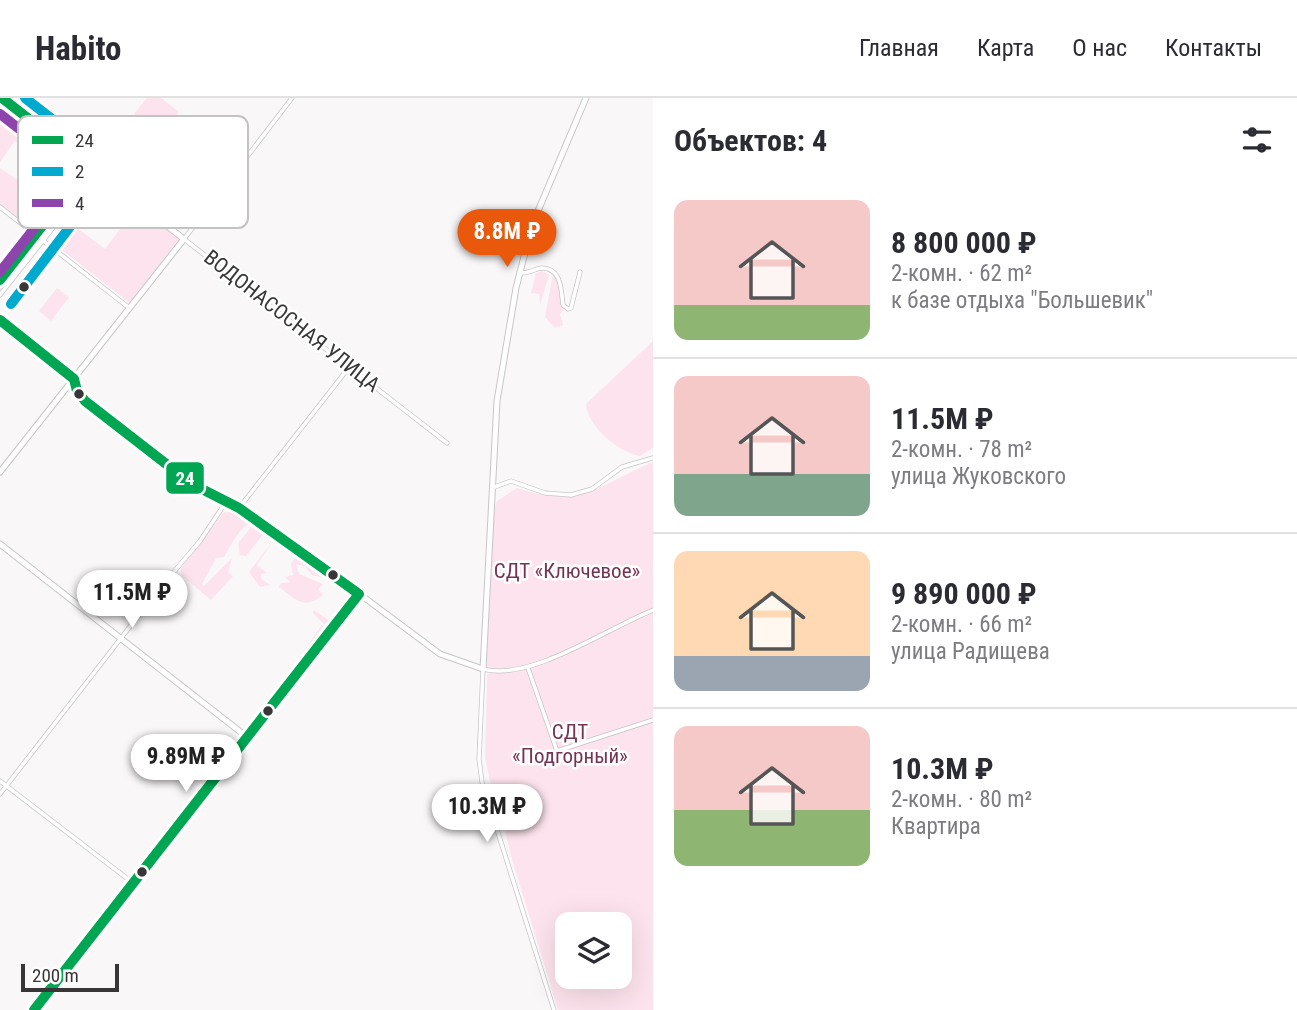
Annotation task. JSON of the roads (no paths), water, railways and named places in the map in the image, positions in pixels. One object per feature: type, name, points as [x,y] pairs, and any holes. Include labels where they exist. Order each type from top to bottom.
[{"type":"street","name":"ВОДОНАСОСНАЯ УЛИЦА","points":[[2,98],[25,116]]},
{"type":"street","points":[[248,155],[292,98]]},
{"type":"street","points":[[554,1010],[482,782],[479,759],[497,401],[519,273],[532,225],[586,98]]},
{"type":"street","points":[[0,207],[18,221]]},
{"type":"street","points":[[26,228],[128,307]]},
{"type":"street","points":[[0,280],[40,228]]},
{"type":"street","points":[[0,295],[53,228]]},
{"type":"street","name":"ВОДОНАСОСНАЯ УЛИЦА","points":[[170,228],[447,443]]},
{"type":"street","points":[[0,472],[192,228]]},
{"type":"street","points":[[519,273],[544,268],[552,271],[560,282],[563,305],[571,308],[580,272]]},
{"type":"street","points":[[0,320],[74,379],[85,401],[192,484],[239,508],[440,654],[497,673],[528,668],[653,610]]},
{"type":"street","points":[[239,508],[350,366]]},
{"type":"street","points":[[492,488],[511,481],[530,489],[571,495],[592,489],[622,467],[653,458]]},
{"type":"street","points":[[0,794],[200,541],[226,502]]},
{"type":"street","points":[[0,544],[247,737]]},
{"type":"street","points":[[34,1010],[359,594]]},
{"type":"street","points":[[528,668],[556,751],[653,720]]},
{"type":"street","points":[[0,781],[133,883]]},
{"type":"park label","name":"СДТ «Ключевое»","points":[[567,571]]},
{"type":"park label","name":"СДТ «Подгорный»","points":[[570,744]]}]
